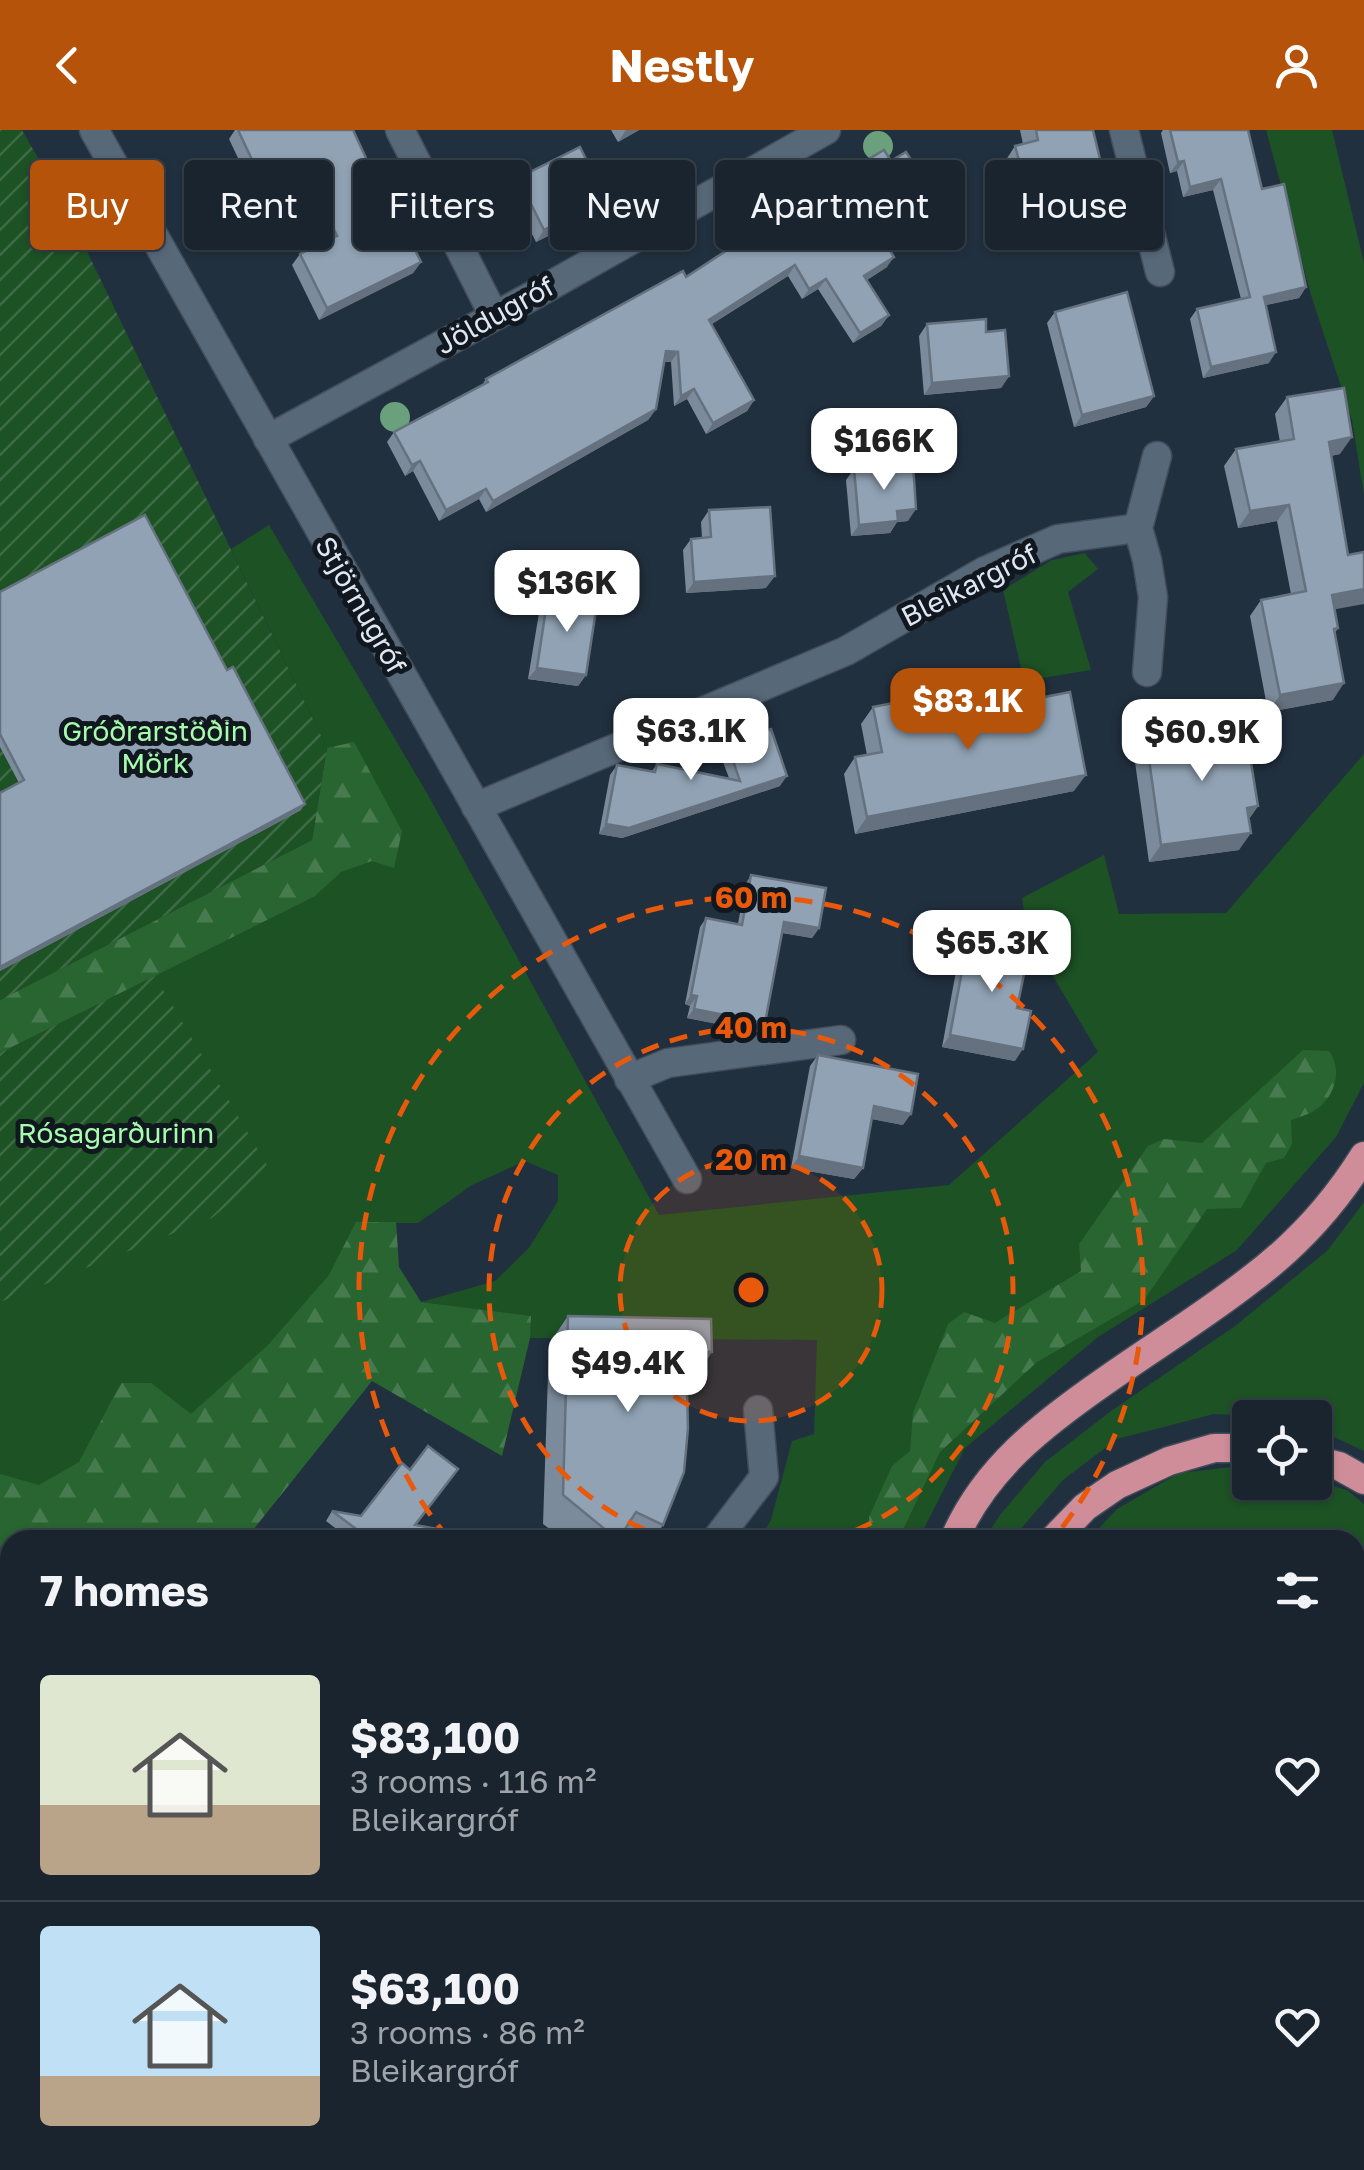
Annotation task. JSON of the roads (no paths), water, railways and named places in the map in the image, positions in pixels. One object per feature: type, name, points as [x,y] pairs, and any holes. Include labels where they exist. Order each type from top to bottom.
[{"type":"highway","points":[[960,1530],[996,1470],[1022,1444],[1060,1412],[1282,1254],[1330,1205],[1364,1156]]},
{"type":"highway","points":[[1063,1530],[1085,1506],[1117,1486],[1169,1461],[1214,1448],[1232,1448]]},
{"type":"highway","points":[[1332,1464],[1364,1480]]},
{"type":"street","name":"Stjörnugróf","points":[[94,130],[686,1178]]},
{"type":"street","points":[[400,130],[494,316]]},
{"type":"street","name":"Jöldugróf","points":[[268,439],[826,130]]},
{"type":"street","points":[[1124,130],[1160,272]]},
{"type":"street","points":[[1147,672],[1153,597],[1138,528],[1157,456]]},
{"type":"street","name":"Bleikargróf","points":[[476,808],[846,652],[985,571],[1058,539],[1138,528]]},
{"type":"street","points":[[628,1080],[668,1063],[841,1040]]},
{"type":"street","points":[[724,1530],[764,1477],[758,1410]]},
{"type":"park label","name":"Gróðrarstöðin Mörk","points":[[155,747]]},
{"type":"park label","name":"Rósagarðurinn","points":[[116,1133]]}]
